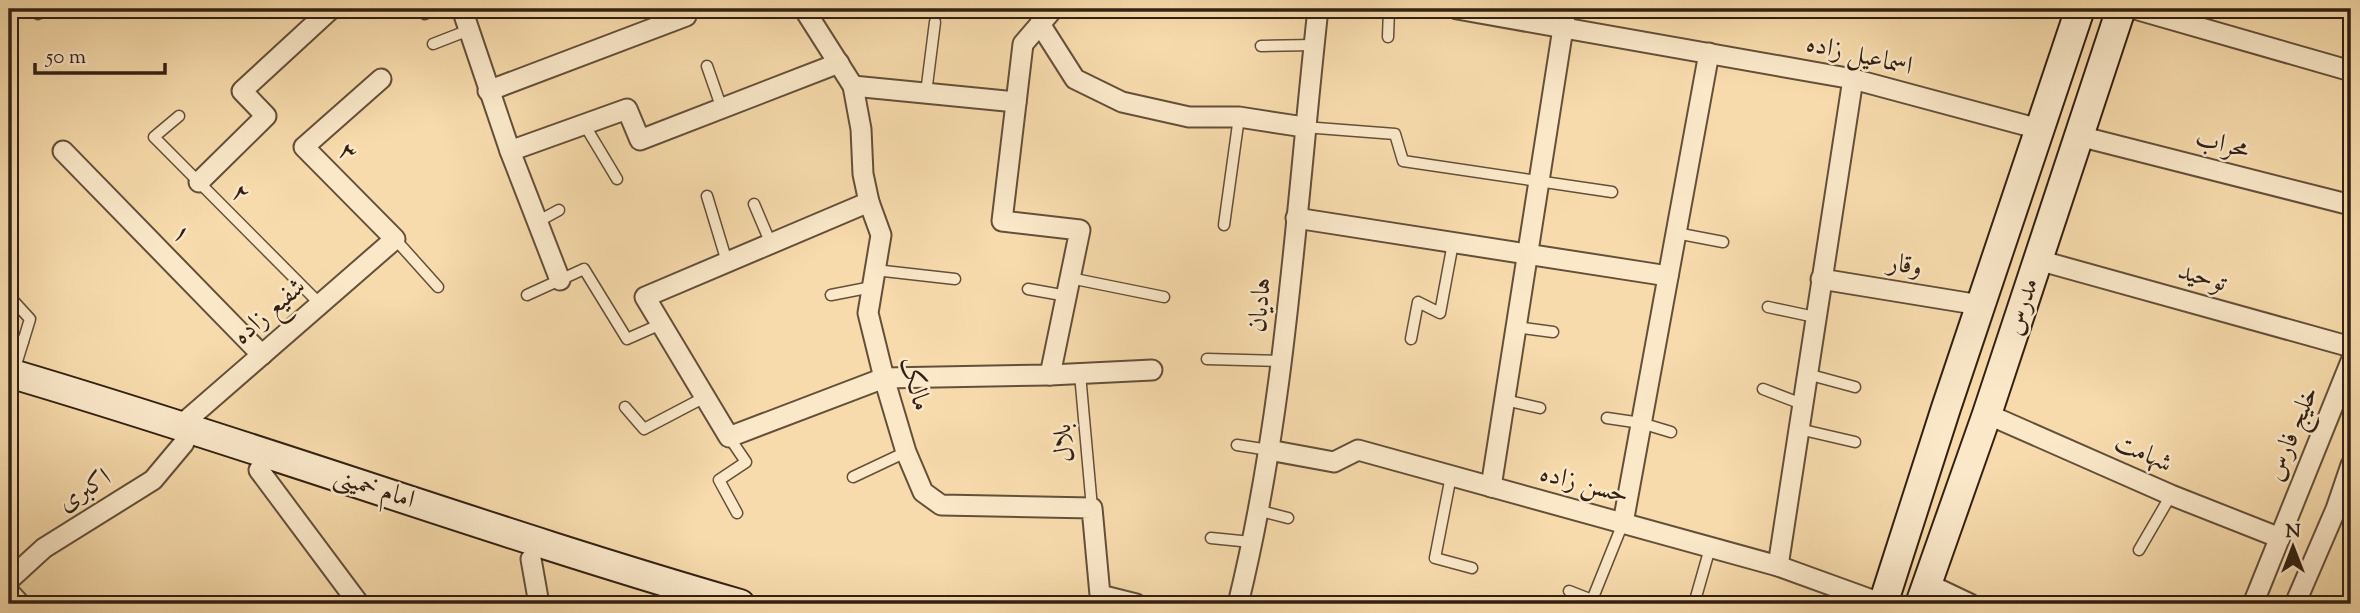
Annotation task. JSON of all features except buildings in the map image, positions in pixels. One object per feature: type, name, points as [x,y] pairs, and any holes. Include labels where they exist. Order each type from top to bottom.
[{"type":"street","points":[[199,182],[266,116],[243,91],[331,9]]},
{"type":"street","points":[[462,9],[488,91],[560,280]]},
{"type":"street","name":"مالک","points":[[804,9],[853,86],[861,129],[863,174],[869,202],[881,235],[868,313],[906,452],[923,492],[941,505],[1092,508]]},
{"type":"street","points":[[1050,375],[1080,230],[1002,220],[1023,44],[1053,9]]},
{"type":"street","name":"هادیان","points":[[1238,604],[1269,450],[1318,9]]},
{"type":"street","name":"اسماعیل زاده","points":[[1457,9],[1565,17],[1709,53],[1853,79],[2039,129]]},
{"type":"street","name":"مدرس","points":[[1883,604],[2080,9]]},
{"type":"street","name":"مدرس","points":[[1924,594],[2122,9]]},
{"type":"street","points":[[2135,9],[2351,71]]},
{"type":"street","points":[[488,91],[685,16]]},
{"type":"street","points":[[1491,487],[1565,17]]},
{"type":"street","points":[[1040,24],[1075,79],[1122,102],[1189,117],[1239,117],[1304,127]]},
{"type":"street","points":[[1623,523],[1709,53]]},
{"type":"street","points":[[2062,61],[2102,71]]},
{"type":"street","points":[[510,150],[627,109],[640,141],[839,63]]},
{"type":"street","name":"۳","points":[[381,79],[304,147],[395,239]]},
{"type":"street","points":[[1778,566],[1853,79]]},
{"type":"street","points":[[853,86],[1016,102]]},
{"type":"street","name":"محراب","points":[[2079,136],[2351,205]]},
{"type":"street","name":"۱","points":[[64,150],[262,355]]},
{"type":"street","points":[[869,202],[645,297],[729,437],[884,378],[1152,370]]},
{"type":"street","points":[[1296,218],[1668,276]]},
{"type":"street","name":"شفیع زاده","points":[[182,434],[262,355],[395,239]]},
{"type":"street","name":"توحید","points":[[2038,260],[2351,347]]},
{"type":"street","name":"وقار","points":[[1821,279],[1980,305]]},
{"type":"street","name":"خلیج فارس","points":[[2253,604],[2351,361]]},
{"type":"street","name":"امام خمینی","points":[[10,380],[182,434],[531,559],[676,604]]},
{"type":"street","name":"شهامت","points":[[1987,414],[2171,495],[2280,538]]},
{"type":"street","name":"اکبری","points":[[12,569],[153,480],[182,434]]},
{"type":"street","name":"حسن زاده","points":[[1269,450],[1334,462],[1358,450],[1778,566],[1883,604]]},
{"type":"street","points":[[263,462],[359,604]]},
{"type":"street","name":"امام خمینی","points":[[263,462],[740,604]]},
{"type":"street","points":[[2295,604],[2344,512],[2351,465]]},
{"type":"street","points":[[1092,508],[1100,595],[1136,604]]},
{"type":"street","points":[[531,559],[539,604]]},
{"type":"street","points":[[9,592],[20,604]]},
{"type":"street","points":[[1924,594],[1970,604]]},
{"type":"lane","points":[[9,16],[15,9]]},
{"type":"lane","points":[[1388,37],[1389,9]]},
{"type":"lane","points":[[926,93],[935,22]]},
{"type":"lane","points":[[433,44],[469,30]]},
{"type":"lane","points":[[1261,46],[1314,45]]},
{"type":"lane","points":[[707,66],[722,109]]},
{"type":"lane","name":"۲","points":[[179,116],[154,137],[320,304]]},
{"type":"lane","points":[[1224,225],[1239,117]]},
{"type":"lane","points":[[584,124],[617,179]]},
{"type":"lane","points":[[1304,127],[1395,134],[1403,161],[1612,192]]},
{"type":"lane","points":[[707,196],[727,262]]},
{"type":"lane","points":[[754,204],[771,244]]},
{"type":"lane","points":[[537,222],[558,211]]},
{"type":"lane","points":[[1676,233],[1723,242]]},
{"type":"lane","points":[[395,239],[438,287]]},
{"type":"lane","points":[[1411,339],[1418,302],[1440,313],[1453,243]]},
{"type":"lane","points":[[527,295],[583,269],[627,339],[661,324]]},
{"type":"lane","points":[[831,295],[873,279],[955,279]]},
{"type":"lane","points":[[1028,289],[1068,287],[1164,297]]},
{"type":"lane","points":[[9,296],[30,319],[10,380]]},
{"type":"lane","points":[[1768,307],[1815,317]]},
{"type":"lane","points":[[1516,327],[1553,332]]},
{"type":"lane","points":[[9,338],[23,342]]},
{"type":"lane","points":[[1207,359],[1280,361]]},
{"type":"lane","name":"بلال","points":[[1080,374],[1092,508]]},
{"type":"lane","points":[[1807,374],[1855,387]]},
{"type":"lane","points":[[1763,389],[1802,404]]},
{"type":"lane","points":[[625,407],[644,429],[705,397]]},
{"type":"lane","points":[[1505,400],[1540,408]]},
{"type":"lane","points":[[1607,418],[1641,422],[1671,432]]},
{"type":"lane","points":[[1799,429],[1855,442]]},
{"type":"lane","points":[[729,437],[746,462],[719,480],[737,513]]},
{"type":"lane","points":[[1237,445],[1269,450]]},
{"type":"lane","points":[[853,477],[906,452]]},
{"type":"lane","points":[[1451,476],[1435,558],[1472,568]]},
{"type":"lane","points":[[2139,550],[2171,495]]},
{"type":"lane","points":[[1257,510],[1288,518]]},
{"type":"lane","points":[[1569,592],[1592,600],[1623,523]]},
{"type":"lane","points":[[1211,538],[1251,542]]},
{"type":"lane","points":[[1694,604],[1710,548]]}]
